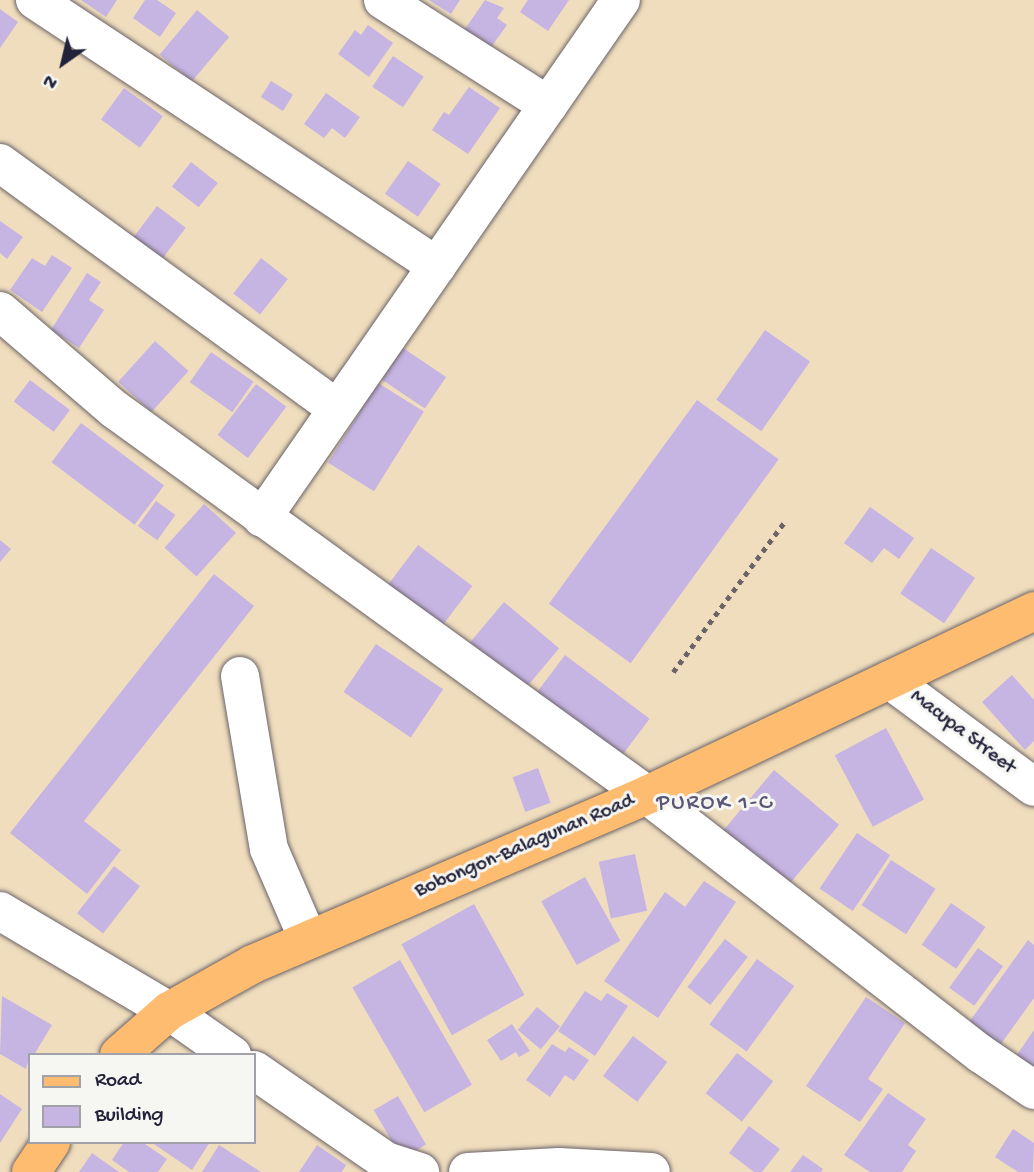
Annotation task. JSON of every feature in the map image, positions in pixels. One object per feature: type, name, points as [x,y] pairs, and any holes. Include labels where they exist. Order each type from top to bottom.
[{"type":"main road","name":"Bobongon-Balagunan Road","points":[[121,1053],[169,1011],[207,987],[308,939],[647,795],[1034,611]]},
{"type":"main road","points":[[31,1172],[50,1144]]},
{"type":"street","points":[[35,0],[437,266]]},
{"type":"street","points":[[383,0],[548,105]]},
{"type":"street","points":[[261,518],[621,0]]},
{"type":"street","points":[[0,163],[337,409]]},
{"type":"street","points":[[0,311],[114,409],[647,795],[981,1054],[1034,1090]]},
{"type":"street","points":[[240,676],[268,849],[308,939]]},
{"type":"street","name":"Macupa Street","points":[[890,680],[1034,787]]},
{"type":"street","points":[[0,911],[169,1011],[229,1053]]},
{"type":"street","points":[[256,1071],[386,1161],[420,1172]]},
{"type":"street","points":[[468,1172],[637,1171]]},
{"type":"path","points":[[673,672],[786,520]]},
{"type":"building","points":[[81,0],[117,0],[106,17]]},
{"type":"building","points":[[145,0],[157,0],[176,13],[160,37],[133,18]]},
{"type":"building","points":[[429,0],[460,0],[451,14]]},
{"type":"building","points":[[485,0],[504,8],[497,18],[507,25],[489,50],[463,32]]},
{"type":"building","points":[[528,0],[569,0],[548,31],[520,12]]},
{"type":"building","points":[[0,9],[18,22],[0,48]]},
{"type":"building","points":[[197,10],[229,37],[192,81],[160,54]]},
{"type":"building","points":[[368,25],[393,43],[369,77],[338,54],[355,30],[361,35]]},
{"type":"building","points":[[393,56],[424,77],[403,107],[372,87]]},
{"type":"building","points":[[271,81],[293,95],[283,111],[261,97]]},
{"type":"building","points":[[469,87],[500,108],[468,154],[432,130],[444,112],[449,115]]},
{"type":"building","points":[[124,88],[163,116],[140,148],[101,120]]},
{"type":"building","points":[[326,93],[360,117],[345,138],[332,128],[324,138],[304,124]]},
{"type":"building","points":[[408,161],[441,184],[418,217],[385,194]]},
{"type":"building","points":[[191,162],[218,183],[199,207],[172,186]]},
{"type":"building","points":[[157,206],[186,228],[161,260],[132,239]]},
{"type":"building","points":[[0,221],[23,237],[7,259],[0,253]]},
{"type":"building","points":[[52,255],[72,268],[42,312],[10,290],[32,258],[45,266]]},
{"type":"building","points":[[261,258],[288,279],[260,314],[233,293]]},
{"type":"building","points":[[87,273],[101,282],[89,300],[104,310],[79,348],[51,330]]},
{"type":"building","points":[[765,330],[810,362],[761,431],[716,400]]},
{"type":"building","points":[[155,341],[188,371],[152,412],[118,382]]},
{"type":"building","points":[[403,348],[446,377],[425,409],[382,380]]},
{"type":"building","points":[[211,352],[254,382],[232,412],[190,382]]},
{"type":"building","points":[[30,380],[70,410],[54,432],[14,402]]},
{"type":"building","points":[[378,383],[424,412],[374,491],[328,463]]},
{"type":"building","points":[[256,384],[286,407],[248,458],[217,435]]},
{"type":"building","points":[[697,400],[779,459],[631,663],[549,604]]},
{"type":"building","points":[[81,423],[164,486],[135,525],[52,462]]},
{"type":"building","points":[[156,501],[175,515],[157,540],[138,526]]},
{"type":"building","points":[[204,504],[236,533],[196,577],[165,548]]},
{"type":"building","points":[[870,507],[914,538],[899,559],[884,548],[872,563],[844,543]]},
{"type":"building","points":[[0,540],[11,549],[0,562]]},
{"type":"building","points":[[418,545],[472,586],[441,627],[387,587]]},
{"type":"building","points":[[931,548],[975,578],[944,623],[900,594]]},
{"type":"building","points":[[214,574],[254,606],[84,821],[121,850],[87,894],[10,833]]},
{"type":"building","points":[[504,602],[559,648],[525,689],[470,643]]},
{"type":"building","points":[[376,644],[443,689],[411,737],[344,692]]},
{"type":"building","points":[[565,655],[650,719],[619,760],[534,696]]},
{"type":"building","points":[[1012,675],[1034,700],[1034,741],[1025,750],[982,702]]},
{"type":"building","points":[[886,728],[924,800],[873,827],[835,755]]},
{"type":"building","points":[[538,768],[551,803],[525,812],[513,777]]},
{"type":"building","points":[[774,770],[839,825],[789,884],[724,830]]},
{"type":"building","points":[[857,833],[890,855],[853,911],[820,889]]},
{"type":"building","points":[[635,854],[647,911],[611,918],[599,862]]},
{"type":"building","points":[[891,860],[935,889],[906,934],[862,905]]},
{"type":"building","points":[[114,866],[140,886],[103,934],[77,913]]},
{"type":"building","points":[[585,877],[620,941],[577,965],[541,901]]},
{"type":"building","points":[[704,881],[736,902],[658,1018],[604,981],[665,892],[685,907]]},
{"type":"building","points":[[951,903],[985,927],[956,969],[922,945]]},
{"type":"building","points":[[474,904],[524,995],[452,1035],[401,944]]},
{"type":"building","points":[[725,939],[748,957],[710,1005],[687,987]]},
{"type":"building","points":[[1028,940],[1034,945],[1034,998],[998,1048],[967,1025]]},
{"type":"building","points":[[978,948],[1003,966],[974,1006],[949,988]]},
{"type":"building","points":[[757,959],[794,986],[747,1052],[709,1025]]},
{"type":"building","points":[[400,960],[472,1085],[424,1112],[352,988]]},
{"type":"building","points":[[585,991],[601,1001],[607,993],[628,1006],[595,1056],[558,1031]]},
{"type":"building","points":[[2,996],[52,1025],[35,1053],[28,1053],[26,1069],[0,1054]]},
{"type":"building","points":[[866,997],[905,1023],[868,1079],[883,1089],[860,1122],[806,1086]]},
{"type":"building","points":[[537,1007],[560,1026],[541,1049],[518,1030]]},
{"type":"building","points":[[512,1024],[530,1051],[519,1057],[516,1052],[501,1061],[487,1040]]},
{"type":"building","points":[[1034,1030],[1034,1068],[1016,1056]]},
{"type":"building","points":[[633,1036],[667,1062],[637,1102],[603,1076]]},
{"type":"building","points":[[552,1044],[565,1052],[569,1047],[589,1060],[574,1081],[565,1075],[550,1097],[526,1080]]},
{"type":"building","points":[[737,1053],[773,1081],[742,1122],[706,1093]]},
{"type":"building","points":[[888,1093],[926,1119],[908,1145],[916,1151],[902,1172],[870,1172],[844,1155]]},
{"type":"building","points":[[0,1094],[22,1109],[0,1143]]},
{"type":"building","points":[[398,1096],[426,1144],[402,1158],[374,1110]]},
{"type":"building","points":[[749,1126],[780,1149],[762,1172],[754,1172],[729,1153]]},
{"type":"building","points":[[1013,1129],[1034,1143],[1033,1172],[1018,1172],[995,1157]]},
{"type":"building","points":[[123,1144],[145,1144],[167,1159],[158,1172],[129,1172],[112,1160]]},
{"type":"building","points":[[154,1144],[209,1144],[192,1170]]},
{"type":"building","points":[[219,1145],[261,1172],[202,1172]]},
{"type":"building","points":[[317,1145],[346,1165],[342,1172],[299,1172]]},
{"type":"building","points":[[92,1153],[119,1172],[79,1172]]},
{"type":"building","points":[[803,1155],[823,1169],[821,1172],[790,1172]]},
{"type":"district","name":"PUROK 1-C","points":[[715,804]]}]
